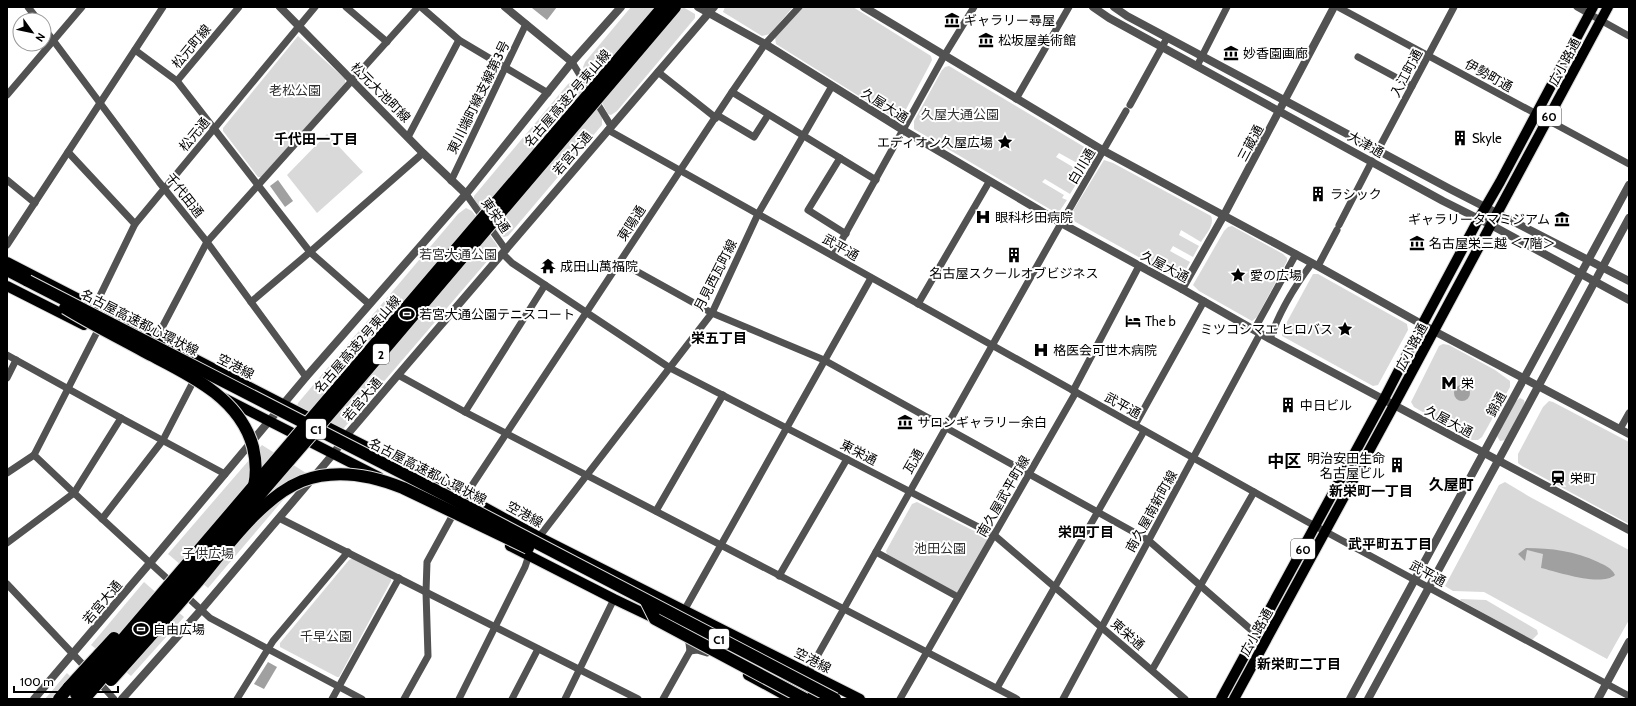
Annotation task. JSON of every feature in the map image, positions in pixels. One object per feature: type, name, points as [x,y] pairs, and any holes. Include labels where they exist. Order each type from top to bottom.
[{"type":"highway","name":"名古屋高速2号東山線","points":[[72,699],[663,7]]},
{"type":"highway","name":"名古屋高速2号東山線","points":[[84,699],[343,398],[675,7]]},
{"type":"highway","name":"名古屋高速都心環状線","points":[[7,270],[447,496],[836,699]]},
{"type":"highway","points":[[28,281],[44,294],[67,309],[194,379],[218,395],[235,411],[243,423],[251,442],[256,462],[256,478],[252,491],[246,504],[237,516],[208,550],[110,642],[59,699]]},
{"type":"highway","points":[[94,699],[165,620],[254,516],[273,498],[286,489],[324,475],[349,474],[388,482],[437,503],[574,570],[603,578]]},
{"type":"highway","points":[[646,601],[655,619],[802,694]]},
{"type":"main road","name":"広小路通","points":[[1234,699],[1608,7]]},
{"type":"main road","name":"広小路通","points":[[1221,699],[1316,527],[1478,220],[1537,115],[1591,10]]},
{"type":"main road","name":"空港線","points":[[7,262],[464,496],[539,537],[685,609],[860,699]]},
{"type":"main road","points":[[7,286],[268,422],[334,453],[529,556],[702,642],[802,694],[818,699]]},
{"type":"main road","points":[[702,642],[707,653],[792,699]]},
{"type":"street","points":[[7,95],[82,7]]},
{"type":"street","points":[[7,245],[163,7]]},
{"type":"street","name":"松元町線","points":[[178,81],[239,7]]},
{"type":"street","name":"松元大池町線","points":[[280,7],[451,181],[466,194]]},
{"type":"street","name":"松元通","points":[[95,306],[135,224],[315,7]]},
{"type":"street","points":[[346,7],[387,42]]},
{"type":"street","points":[[156,339],[207,242],[418,7]]},
{"type":"street","points":[[421,7],[459,40],[548,92]]},
{"type":"street","points":[[505,7],[572,62]]},
{"type":"street","name":"若宮大通","points":[[34,699],[306,377],[466,194],[572,62],[621,7]]},
{"type":"street","name":"久屋大通","points":[[698,7],[712,10],[903,130],[1061,223],[1204,301],[1257,332],[1629,530]]},
{"type":"street","name":"東陽通","points":[[404,699],[428,656],[426,592],[427,562],[452,516],[732,92],[765,44],[798,7]]},
{"type":"street","points":[[864,7],[1104,151],[1315,264],[1422,325],[1629,434]]},
{"type":"street","points":[[833,256],[944,56],[974,7]]},
{"type":"street","points":[[1016,99],[1069,7]]},
{"type":"street","name":"大津通","points":[[1093,7],[1108,18],[1162,48],[1478,220],[1491,225],[1629,300]]},
{"type":"street","name":"大津通","points":[[1114,7],[1127,16],[1167,38],[1497,213],[1629,281]]},
{"type":"street","points":[[1197,66],[1227,7]]},
{"type":"street","name":"三蔵通","points":[[1182,289],[1286,101],[1334,7]]},
{"type":"street","name":"伊勢町通","points":[[1338,7],[1629,164]]},
{"type":"street","name":"入江町通","points":[[1378,150],[1454,7]]},
{"type":"street","points":[[1577,7],[1591,10],[1601,20],[1629,36]]},
{"type":"street","name":"若宮大通","points":[[122,699],[201,610],[334,453],[346,436],[712,10]]},
{"type":"street","name":"東川端町線支線第3号","points":[[451,181],[526,24]]},
{"type":"street","name":"千代田通","points":[[52,38],[164,189],[207,242],[306,377]]},
{"type":"street","name":"白川通","points":[[1055,234],[1104,151],[1167,38]]},
{"type":"street","points":[[408,137],[459,40]]},
{"type":"street","points":[[135,50],[178,81],[310,252],[369,304]]},
{"type":"street","points":[[1358,57],[1412,86]]},
{"type":"street","name":"武平通","points":[[572,62],[610,128],[680,171],[1316,527],[1326,531],[1458,605],[1629,696]]},
{"type":"street","points":[[658,72],[717,116],[754,137],[768,115]]},
{"type":"street","name":"月見西瓦町線","points":[[539,537],[712,312],[758,214],[804,137],[832,86]]},
{"type":"street","points":[[732,92],[876,180]]},
{"type":"street","points":[[68,152],[135,224]]},
{"type":"street","points":[[251,302],[423,152]]},
{"type":"street","points":[[840,158],[808,210],[846,234]]},
{"type":"street","points":[[1270,339],[1275,324],[1298,283],[1315,264],[1338,227],[1372,161]]},
{"type":"street","points":[[7,180],[34,203]]},
{"type":"street","points":[[918,304],[989,182]]},
{"type":"street","name":"錦通","points":[[1350,699],[1629,185]]},
{"type":"street","name":"東栄通","points":[[466,194],[512,263],[670,368],[994,536],[1185,699]]},
{"type":"street","points":[[1368,699],[1629,218]]},
{"type":"street","name":"瓦通","points":[[792,699],[802,694],[809,672],[1055,234]]},
{"type":"street","name":"南久屋南新町線","points":[[1063,699],[1193,458],[1296,254]]},
{"type":"street","points":[[620,262],[712,312],[824,360],[1148,540],[1256,634]]},
{"type":"street","name":"南久屋武平町線","points":[[900,699],[1030,474],[1075,392],[1139,266]]},
{"type":"street","points":[[685,609],[871,278]]},
{"type":"street","points":[[465,412],[545,285]]},
{"type":"street","points":[[1135,425],[1204,301]]},
{"type":"street","points":[[7,473],[34,455],[97,332],[95,306]]},
{"type":"street","points":[[7,355],[225,474]]},
{"type":"street","points":[[7,378],[16,360]]},
{"type":"street","points":[[398,375],[587,476],[1017,699]]},
{"type":"street","points":[[102,519],[163,440],[193,382]]},
{"type":"street","points":[[656,511],[723,395]]},
{"type":"street","points":[[1620,429],[1629,413]]},
{"type":"street","points":[[7,542],[74,493],[120,418]]},
{"type":"street","points":[[996,688],[1144,430]]},
{"type":"street","points":[[34,455],[210,618],[362,699]]},
{"type":"street","points":[[779,576],[847,459]]},
{"type":"street","points":[[1152,670],[1254,492]]},
{"type":"street","points":[[279,518],[638,699]]},
{"type":"street","points":[[237,699],[268,648],[348,552]]},
{"type":"street","points":[[876,552],[958,597]]},
{"type":"street","points":[[459,699],[525,567],[529,556]]},
{"type":"street","points":[[332,699],[399,578]]},
{"type":"street","points":[[7,584],[114,699]]},
{"type":"street","points":[[565,699],[614,599]]},
{"type":"street","points":[[663,699],[690,651],[689,643],[684,633]]},
{"type":"street","points":[[1598,699],[1629,642]]},
{"type":"street","points":[[512,699],[538,649]]},
{"type":"street","points":[[690,651],[697,650],[707,653]]},
{"type":"green space","points":[[631,7],[683,7],[695,14],[695,18],[617,111],[611,115],[608,114],[583,67],[585,62]]},
{"type":"green space","points":[[725,7],[793,7],[770,34],[762,36],[723,12]]},
{"type":"green space","name":"久屋大通公園","points":[[802,7],[853,7],[931,56],[932,60],[929,66],[900,118],[894,118],[776,44],[775,37]]},
{"type":"green space","name":"老松公園","points":[[298,36],[345,79],[345,83],[261,177],[258,177],[223,131],[223,128]]},
{"type":"green space","name":"久屋大通公園","points":[[949,66],[1091,151],[1092,158],[1086,168],[1059,153],[1056,157],[1083,173],[1070,194],[1045,179],[1042,182],[1064,195],[1062,198],[1067,200],[1059,212],[1053,211],[914,129],[914,121],[942,70]]},
{"type":"green space","name":"若宮大通公園","points":[[574,81],[580,82],[583,85],[602,118],[602,125],[508,236],[504,237],[500,235],[474,199],[474,196],[568,84]]},
{"type":"green space","points":[[327,134],[363,172],[317,213],[287,175]]},
{"type":"green space","points":[[1104,160],[1113,163],[1211,216],[1211,226],[1201,242],[1181,230],[1179,235],[1199,246],[1193,257],[1173,246],[1170,251],[1190,262],[1181,278],[1178,279],[1072,220],[1071,214]]},
{"type":"green space","name":"若宮大通公園","points":[[466,208],[472,211],[497,245],[498,248],[495,252],[344,428],[342,429],[297,406],[458,214]]},
{"type":"green space","name":"愛の広場","points":[[1232,226],[1283,254],[1287,258],[1287,261],[1257,317],[1252,321],[1199,291],[1193,285],[1224,231],[1228,227]]},
{"type":"green space","name":"ミツコシマエ ヒロバス","points":[[1313,274],[1318,274],[1407,324],[1408,330],[1378,385],[1373,386],[1282,336],[1282,331]]},
{"type":"green space","points":[[1443,344],[1449,345],[1495,370],[1510,381],[1510,387],[1482,437],[1478,440],[1472,440],[1414,407],[1411,402],[1439,346]]},
{"type":"green space","points":[[1520,398],[1524,400],[1525,404],[1506,440],[1500,441],[1497,436],[1516,401]]},
{"type":"green space","points":[[1549,401],[1629,442],[1629,524],[1518,463],[1518,454],[1543,407]]},
{"type":"green space","name":"子供広場","points":[[262,445],[306,473],[208,588],[168,554]]},
{"type":"green space","points":[[1505,482],[1629,550],[1629,620],[1607,659],[1484,592],[1453,591],[1445,586],[1499,485]]},
{"type":"green space","name":"池田公園","points":[[917,502],[986,537],[988,541],[958,592],[955,592],[887,554],[886,551],[912,504]]},
{"type":"green space","name":"千早公園","points":[[353,558],[391,578],[391,581],[339,677],[337,677],[280,647],[280,643],[349,560]]},
{"type":"green space","points":[[144,582],[184,617],[131,676],[91,645]]},
{"type":"green space","points":[[1460,600],[1486,600],[1537,630],[1538,634],[1532,640]]},
{"type":"green space","points":[[67,673],[92,699],[45,699]]},
{"type":"shaded area","points":[[557,7],[547,20],[532,8]]},
{"type":"shaded area","points":[[278,180],[293,201],[285,207],[270,186]]},
{"type":"shaded area","points":[[1462,385],[1469,390],[1470,393],[1465,400],[1462,401],[1455,396],[1454,393],[1459,386]]},
{"type":"shaded area","points":[[1526,548],[1554,550],[1581,555],[1612,570],[1615,575],[1600,580],[1579,578],[1541,568],[1543,554],[1527,550],[1525,561],[1518,554]]},
{"type":"shaded area","points":[[268,662],[277,667],[264,689],[254,684]]},
{"type":"place","name":"ギャラリー尋屋","points":[[952,20]]},
{"type":"place","name":"松坂屋美術館","points":[[986,40]]},
{"type":"place","name":"妙香園画廊","points":[[1231,53]]},
{"type":"place","name":"Skyle","points":[[1460,138]]},
{"type":"place","name":"エディオン久屋広場","points":[[1005,142]]},
{"type":"place","name":"ラシック","points":[[1318,194]]},
{"type":"place","name":"眼科杉田病院","points":[[983,217]]},
{"type":"place","name":"ギャラリータマミジアム","points":[[1562,219]]},
{"type":"place","name":"名古屋栄三越 ＜7階＞","points":[[1417,243]]},
{"type":"place","name":"名古屋スクールオブビジネス","points":[[1014,255]]},
{"type":"place","name":"成田山萬福院","points":[[548,266]]},
{"type":"place","name":"愛の広場","points":[[1238,275]]},
{"type":"place","name":"若宮大通公園テニスコート","points":[[407,314]]},
{"type":"place","name":"The b","points":[[1133,321]]},
{"type":"place","name":"ミツコシマエ ヒロバス","points":[[1345,329]]},
{"type":"place","name":"格医会可世木病院","points":[[1041,350]]},
{"type":"place","name":"栄","points":[[1449,383]]},
{"type":"place","name":"中日ビル","points":[[1288,405]]},
{"type":"place","name":"サロンギャラリー余白","points":[[905,422]]},
{"type":"place","name":"明治安田生命 名古屋ビル","points":[[1397,465]]},
{"type":"place","name":"栄町","points":[[1558,478]]},
{"type":"place","name":"自由広場","points":[[141,629]]},
{"type":"district","name":"千代田一丁目","points":[[316,139]]},
{"type":"district","name":"栄五丁目","points":[[719,338]]},
{"type":"district","name":"中区","points":[[1284,461]]},
{"type":"district","name":"久屋町","points":[[1451,485]]},
{"type":"district","name":"新栄町一丁目","points":[[1371,491]]},
{"type":"district","name":"栄四丁目","points":[[1086,532]]},
{"type":"district","name":"武平町五丁目","points":[[1390,544]]},
{"type":"district","name":"新栄町二丁目","points":[[1299,664]]}]
